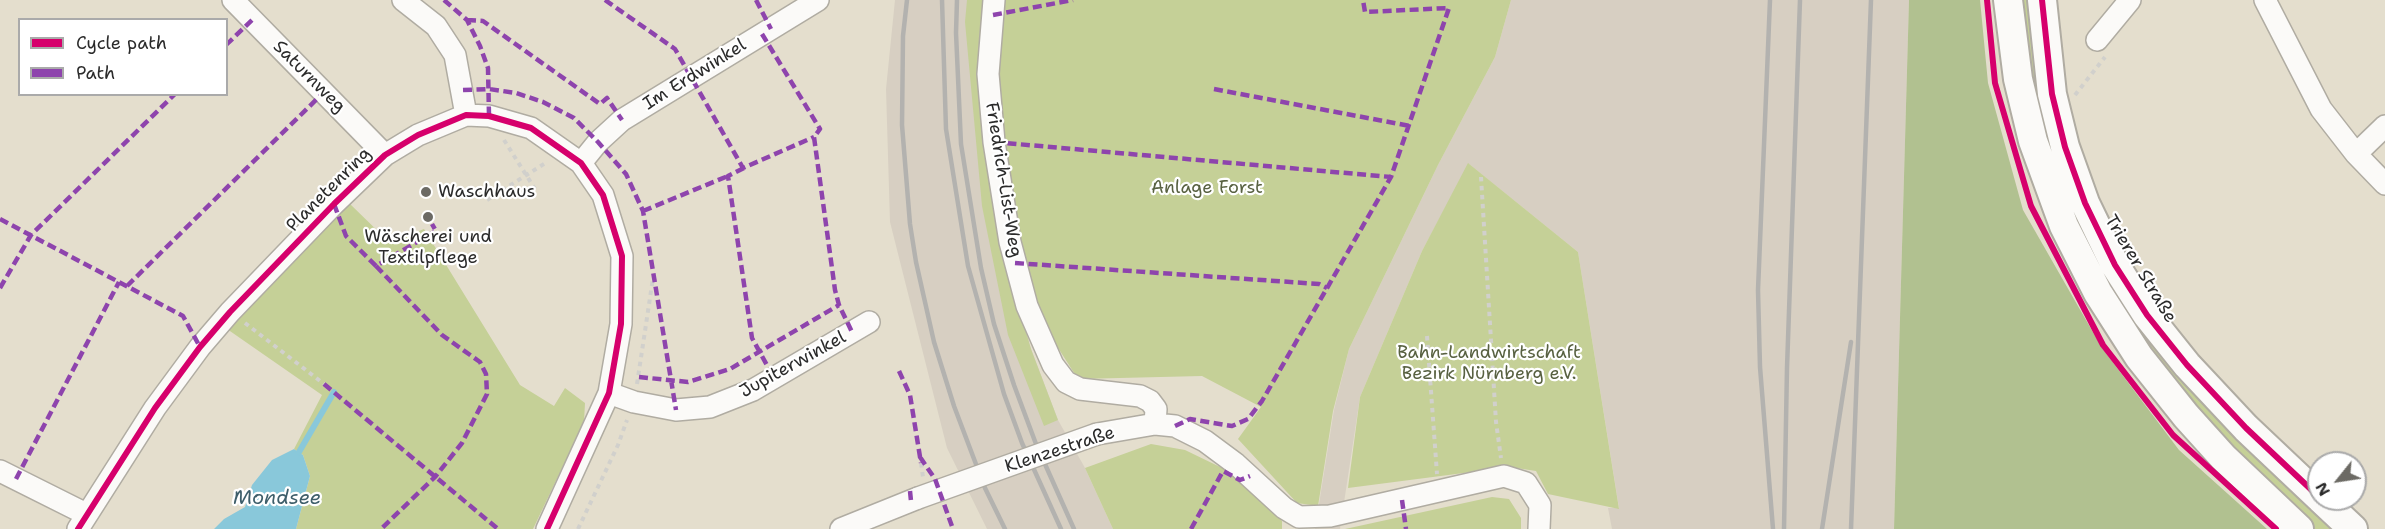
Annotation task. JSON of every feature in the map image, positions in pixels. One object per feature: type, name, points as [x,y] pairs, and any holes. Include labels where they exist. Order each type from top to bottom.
[{"type":"main road","points":[[2008,0],[2018,79],[2033,141],[2064,226],[2098,293],[2132,348],[2181,410],[2223,457],[2299,529]]},
{"type":"main road","name":"Trierer Straße","points":[[2042,0],[2045,43],[2057,116],[2076,180],[2095,226],[2147,315],[2215,396],[2307,485]]},
{"type":"main road","name":"Trierer Straße","points":[[2334,511],[2354,529]]},
{"type":"street","name":"Saturnweg","points":[[233,0],[385,155]]},
{"type":"street","points":[[403,0],[436,26],[455,55],[466,115]]},
{"type":"street","name":"Im Erdwinkel","points":[[581,163],[622,120],[818,0]]},
{"type":"street","name":"Friedrich-List-Weg","points":[[994,0],[988,74],[994,142],[1010,242],[1027,306],[1053,365],[1066,382],[1080,389],[1140,396],[1150,401],[1156,409],[1155,424]]},
{"type":"street","points":[[2097,40],[2130,0]]},
{"type":"street","points":[[2265,0],[2321,109],[2356,154],[2385,184]]},
{"type":"street","name":"Planetenring","points":[[82,521],[155,408],[200,347],[230,312],[334,204],[385,155],[418,135],[466,115],[489,116],[531,128],[581,163],[603,195],[622,256],[621,324],[609,393],[547,529]]},
{"type":"street","points":[[2356,154],[2385,126]]},
{"type":"street","name":"Jupiterwinkel","points":[[609,393],[634,402],[676,410],[710,407],[753,390],[869,322]]},
{"type":"street","name":"Klenzestraße","points":[[841,529],[918,498],[1097,434],[1155,424],[1175,426],[1205,441],[1236,464],[1284,508],[1299,517],[1330,516],[1504,476]]},
{"type":"street","points":[[0,471],[82,521]]},
{"type":"street","points":[[1504,476],[1526,483],[1539,505],[1539,529]]},
{"type":"path","points":[[2057,116],[2105,58],[2097,40]]},
{"type":"path","points":[[489,116],[535,189]]},
{"type":"path","points":[[487,200],[549,161],[560,148]]},
{"type":"path","points":[[1481,177],[1496,422],[1504,476]]},
{"type":"path","points":[[230,312],[324,384]]},
{"type":"path","points":[[1427,336],[1438,492]]},
{"type":"shaded area","points":[[895,0],[984,0],[1003,252],[1031,349],[1058,420],[1085,468],[1113,529],[987,529],[947,448],[890,222],[886,89]]},
{"type":"shaded area","points":[[1511,0],[1909,0],[1894,529],[1612,529],[1608,508],[1619,508],[1578,252],[1469,164],[1422,251],[1360,397],[1340,529],[1315,529],[1334,410],[1349,349],[1438,165],[1495,57]]},
{"type":"green space","points":[[967,0],[984,0],[1003,252],[1031,349],[1058,420],[1044,426],[1008,335],[982,206],[965,22]]},
{"type":"green space","name":"Anlage Forst","points":[[1000,0],[1511,0],[1495,57],[1438,165],[1349,349],[1333,411],[1318,506],[1297,503],[1238,439],[1261,407],[1202,376],[1078,379],[1044,326],[1023,262],[1002,142],[997,81]]},
{"type":"green space","points":[[1909,0],[1980,0],[1988,83],[2023,210],[2102,348],[2179,450],[2267,529],[1894,529]]},
{"type":"green space","points":[[2022,0],[2034,0],[2107,263],[2307,487],[2307,511],[2328,511],[2344,529],[2315,529],[2271,487],[2225,442],[2131,325],[2084,237],[2053,158],[2036,103]]},
{"type":"green space","name":"Bahn-Landwirtschaft Bezirk Nürnberg e.V.","points":[[1468,163],[1578,252],[1619,509],[1548,494],[1536,471],[1510,467],[1348,488],[1360,397],[1422,251]]},
{"type":"green space","points":[[349,203],[387,240],[396,240],[424,229],[520,385],[554,406],[565,388],[585,403],[584,422],[533,529],[296,529],[310,476],[303,455],[294,449],[322,395],[227,329]]},
{"type":"green space","points":[[1151,444],[1185,450],[1247,480],[1282,521],[1282,529],[1113,529],[1085,468]]},
{"type":"green space","points":[[1492,497],[1509,499],[1521,518],[1521,529],[1345,529]]},
{"type":"water","name":"Mondsee","points":[[294,449],[303,455],[310,476],[296,529],[214,529],[224,519],[245,507],[252,485],[272,460]]},
{"type":"waterway","points":[[299,452],[334,392]]},
{"type":"railway","points":[[907,0],[903,36],[902,125],[910,224],[916,262],[934,342],[954,406],[985,488],[1005,529]]},
{"type":"railway","points":[[942,0],[946,129],[968,266],[1004,394],[1022,443],[1061,529]]},
{"type":"railway","points":[[957,0],[956,33],[961,144],[981,268],[994,324],[1014,385],[1036,444],[1074,529]]},
{"type":"railway","points":[[1770,0],[1758,290],[1760,367],[1773,529]]},
{"type":"railway","points":[[1784,529],[1787,368],[1800,0]]},
{"type":"railway","points":[[1851,529],[1871,0]]},
{"type":"railway","points":[[1822,529],[1851,342]]},
{"type":"marked path","points":[[444,0],[467,20],[480,46],[488,68],[489,116]]},
{"type":"marked path","points":[[605,0],[675,49],[743,168],[814,137]]},
{"type":"marked path","points":[[756,0],[771,29]]},
{"type":"marked path","points":[[993,15],[1073,0]]},
{"type":"marked path","points":[[1175,426],[1190,419],[1232,426],[1248,419],[1262,401],[1391,177],[1449,8],[1365,12],[1363,0]]},
{"type":"marked path","points":[[228,43],[252,20]]},
{"type":"marked path","points":[[467,20],[483,21],[600,104],[607,98],[622,120]]},
{"type":"marked path","points":[[762,34],[820,129],[814,137],[835,290],[839,305],[852,332]]},
{"type":"marked path","points":[[463,90],[489,89],[516,93],[543,102],[574,118],[626,174],[643,211],[676,410]]},
{"type":"marked path","points":[[1214,89],[1410,126]]},
{"type":"marked path","points":[[127,286],[324,92]]},
{"type":"marked path","points":[[0,288],[31,235],[173,96]]},
{"type":"marked path","points":[[994,142],[1391,177]]},
{"type":"marked path","points":[[744,168],[728,176],[752,338],[774,378]]},
{"type":"marked path","points":[[643,211],[728,176]]},
{"type":"marked path","points":[[334,204],[346,236],[376,266],[436,231],[432,224]]},
{"type":"marked path","points":[[0,219],[183,316],[200,347]]},
{"type":"marked path","points":[[1015,263],[1319,284],[1327,288]]},
{"type":"marked path","points":[[376,266],[442,335],[480,362],[486,374],[487,394],[462,443],[435,477],[381,529]]},
{"type":"marked path","points":[[16,479],[119,282]]},
{"type":"marked path","points":[[639,377],[688,382],[730,369],[839,305]]},
{"type":"marked path","points":[[899,371],[910,395],[921,463]]},
{"type":"marked path","points":[[324,384],[498,529]]},
{"type":"marked path","points":[[920,457],[935,479],[953,529]]},
{"type":"marked path","points":[[1191,529],[1223,471],[1240,480],[1250,476]]},
{"type":"marked path","points":[[910,491],[911,501]]},
{"type":"marked path","points":[[1402,500],[1406,529]]},
{"type":"cycle path","points":[[1987,0],[1995,83],[2031,206],[2103,345],[2173,435],[2276,529]]},
{"type":"cycle path","points":[[2042,0],[2052,94],[2065,147],[2085,203],[2115,265],[2147,315],[2187,365],[2246,428],[2307,486]]},
{"type":"cycle path","points":[[78,529],[155,408],[200,347],[230,312],[334,204],[385,155],[418,135],[466,115],[489,116],[531,128],[581,163],[603,195],[622,256],[621,324],[609,393],[547,529]]},
{"type":"place","name":"Waschhaus","points":[[426,192]]},
{"type":"place","name":"Wäscherei und Textilpflege","points":[[428,217]]}]
